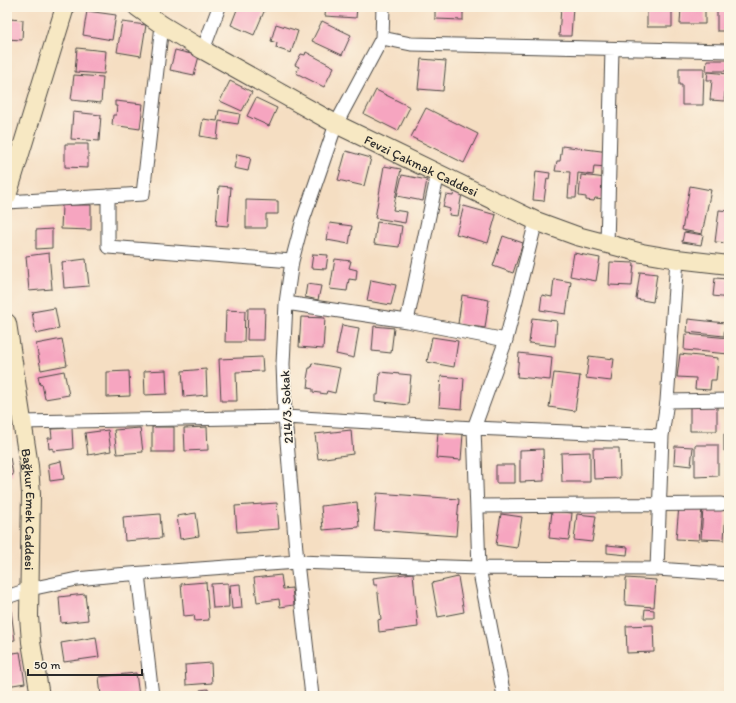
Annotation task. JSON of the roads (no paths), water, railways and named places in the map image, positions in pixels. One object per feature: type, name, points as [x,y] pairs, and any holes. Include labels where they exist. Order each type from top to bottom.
[{"type":"main road","points":[[7,196],[65,7]]},
{"type":"main road","name":"Fevzi Çakmak Caddesi","points":[[137,7],[162,25],[203,50],[336,124],[536,221],[577,236],[642,253],[729,265]]},
{"type":"main road","name":"Bağkur Emek Caddesi","points":[[7,323],[21,422],[29,466],[31,494],[31,642],[40,696]]},
{"type":"street","points":[[203,50],[219,7]]},
{"type":"street","points":[[383,7],[382,38],[411,44],[729,51]]},
{"type":"street","points":[[7,202],[143,194],[162,25]]},
{"type":"street","name":"214/3. Sokak","points":[[312,696],[297,562],[285,417],[283,364],[286,303],[292,261],[302,223],[336,124],[382,38]]},
{"type":"street","points":[[607,245],[612,49]]},
{"type":"street","points":[[408,321],[438,174]]},
{"type":"street","points":[[108,196],[108,247],[292,261]]},
{"type":"street","points":[[504,696],[479,568],[474,428],[506,340],[536,221]]},
{"type":"street","points":[[657,569],[662,436],[667,401],[678,259]]},
{"type":"street","points":[[286,303],[408,321],[506,340]]},
{"type":"street","points":[[667,401],[729,400]]},
{"type":"street","points":[[21,422],[285,417],[474,428],[662,436]]},
{"type":"street","points":[[477,506],[721,504]]},
{"type":"street","points":[[7,598],[30,589],[77,579],[297,562],[479,568],[657,569],[729,574]]},
{"type":"street","points":[[138,574],[152,696]]}]
